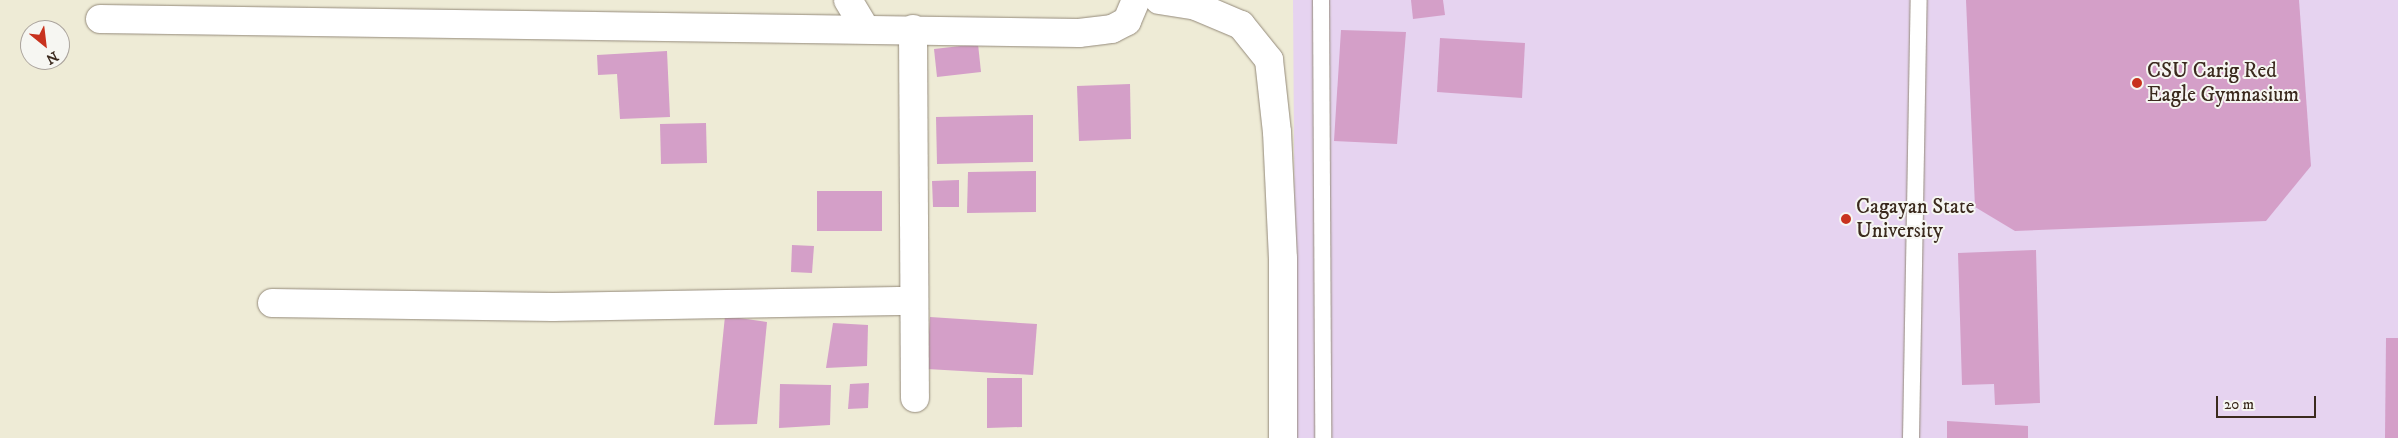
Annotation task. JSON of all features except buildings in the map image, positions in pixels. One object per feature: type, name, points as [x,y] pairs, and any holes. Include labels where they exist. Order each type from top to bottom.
[{"type":"street","points":[[848,0],[865,28]]},
{"type":"street","points":[[100,19],[311,10],[1079,33],[1112,29],[1127,21],[1136,0]]},
{"type":"street","points":[[1159,0],[1196,6],[1241,25],[1269,60],[1277,132],[1283,259],[1283,438]]},
{"type":"street","points":[[913,29],[915,398]]},
{"type":"street","points":[[272,303],[553,307],[914,300]]},
{"type":"lane","points":[[1321,0],[1323,438]]},
{"type":"lane","points":[[1911,438],[1919,0]]},
{"type":"shaded area","name":"Cagayan State University","points":[[1293,0],[2398,0],[2398,438],[1296,438]]},
{"type":"place","name":"CSU Carig Red Eagle Gymnasium","points":[[2137,83]]},
{"type":"place","name":"Cagayan State University","points":[[1846,219]]}]
